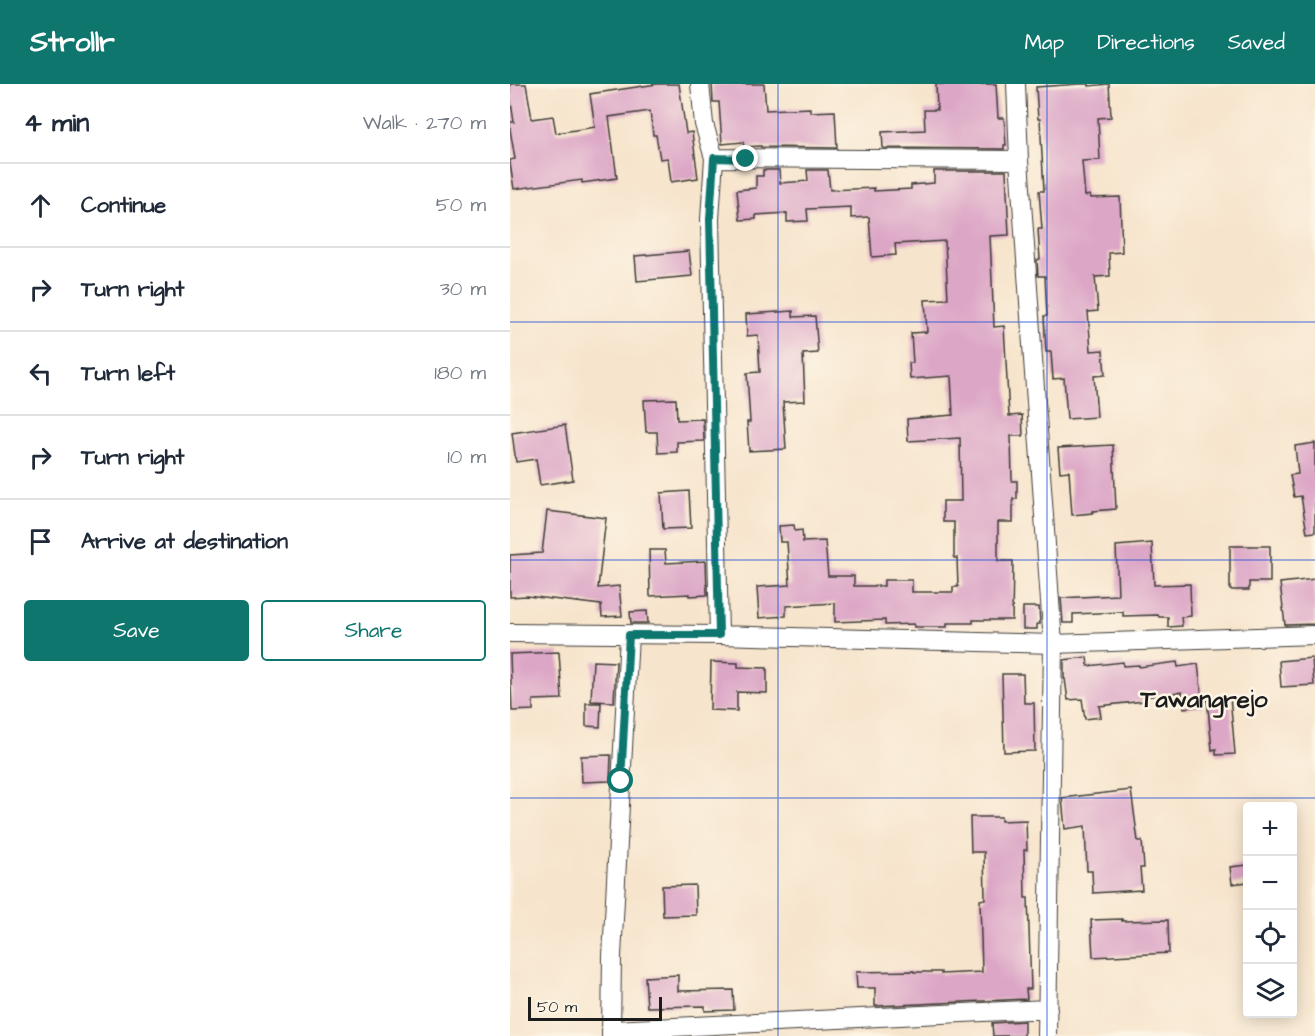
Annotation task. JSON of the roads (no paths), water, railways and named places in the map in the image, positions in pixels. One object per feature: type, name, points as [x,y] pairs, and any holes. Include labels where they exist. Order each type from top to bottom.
[{"type":"street","points":[[700,84],[704,124],[714,158],[710,219],[719,635]]},
{"type":"street","points":[[1016,84],[1019,160],[1053,644],[1047,1036]]},
{"type":"street","points":[[714,158],[1019,160]]},
{"type":"street","points":[[510,633],[719,635],[1053,644],[1315,635]]},
{"type":"street","points":[[629,635],[612,956],[611,1033],[1048,1009]]},
{"type":"district","name":"Tawangrejo","points":[[1204,699]]}]
